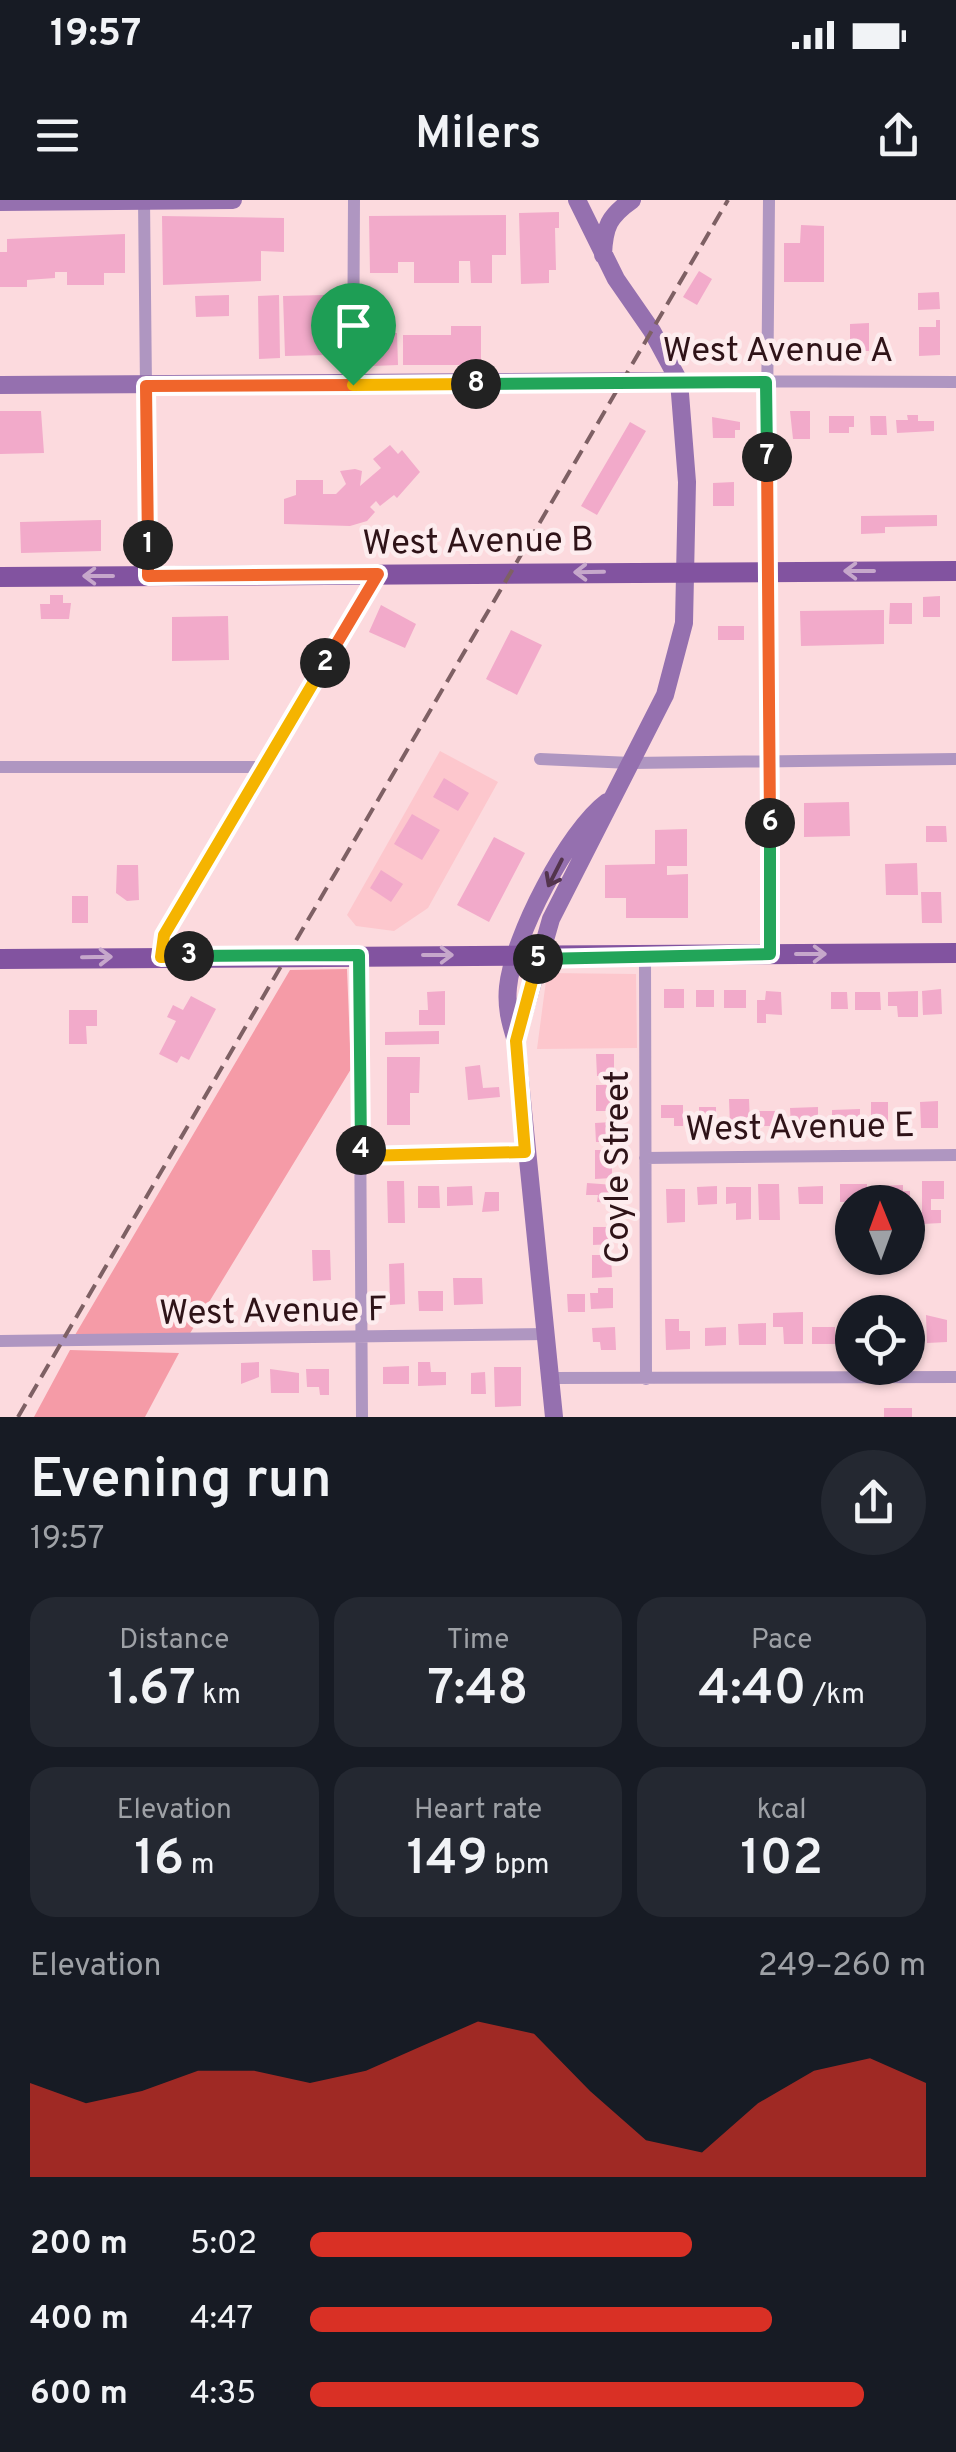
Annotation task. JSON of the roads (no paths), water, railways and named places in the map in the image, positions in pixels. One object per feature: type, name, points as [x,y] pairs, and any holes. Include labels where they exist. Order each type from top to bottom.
[{"type":"main road","name":"West Avenue B","points":[[0,577],[956,571]]},
{"type":"main road","points":[[0,959],[956,953]]},
{"type":"street","points":[[144,200],[148,576]]},
{"type":"street","points":[[0,202],[233,200]]},
{"type":"street","points":[[353,385],[354,200]]},
{"type":"street","points":[[516,1041],[551,920],[602,824],[607,802],[665,695],[680,649],[686,571],[679,381],[603,256],[577,200]]},
{"type":"street","points":[[603,256],[604,230],[610,216],[632,200]]},
{"type":"street","points":[[769,200],[766,570],[770,954]]},
{"type":"street","name":"West Avenue A","points":[[0,385],[956,382]]},
{"type":"street","points":[[161,957],[172,918],[378,574]]},
{"type":"street","points":[[540,759],[630,763],[956,759]]},
{"type":"street","points":[[0,768],[264,768]]},
{"type":"street","points":[[554,1417],[516,1041],[507,1012],[508,982],[517,955],[586,818],[607,802]]},
{"type":"street","points":[[359,955],[362,1417]]},
{"type":"street","name":"Coyle Street","points":[[645,956],[646,1378]]},
{"type":"street","points":[[361,1156],[525,1152]]},
{"type":"street","name":"West Avenue E","points":[[644,1158],[956,1155]]},
{"type":"street","name":"West Avenue F","points":[[0,1341],[547,1334]]},
{"type":"street","points":[[551,1378],[956,1377]]},
{"type":"railway","points":[[18,1417],[728,200]]}]
